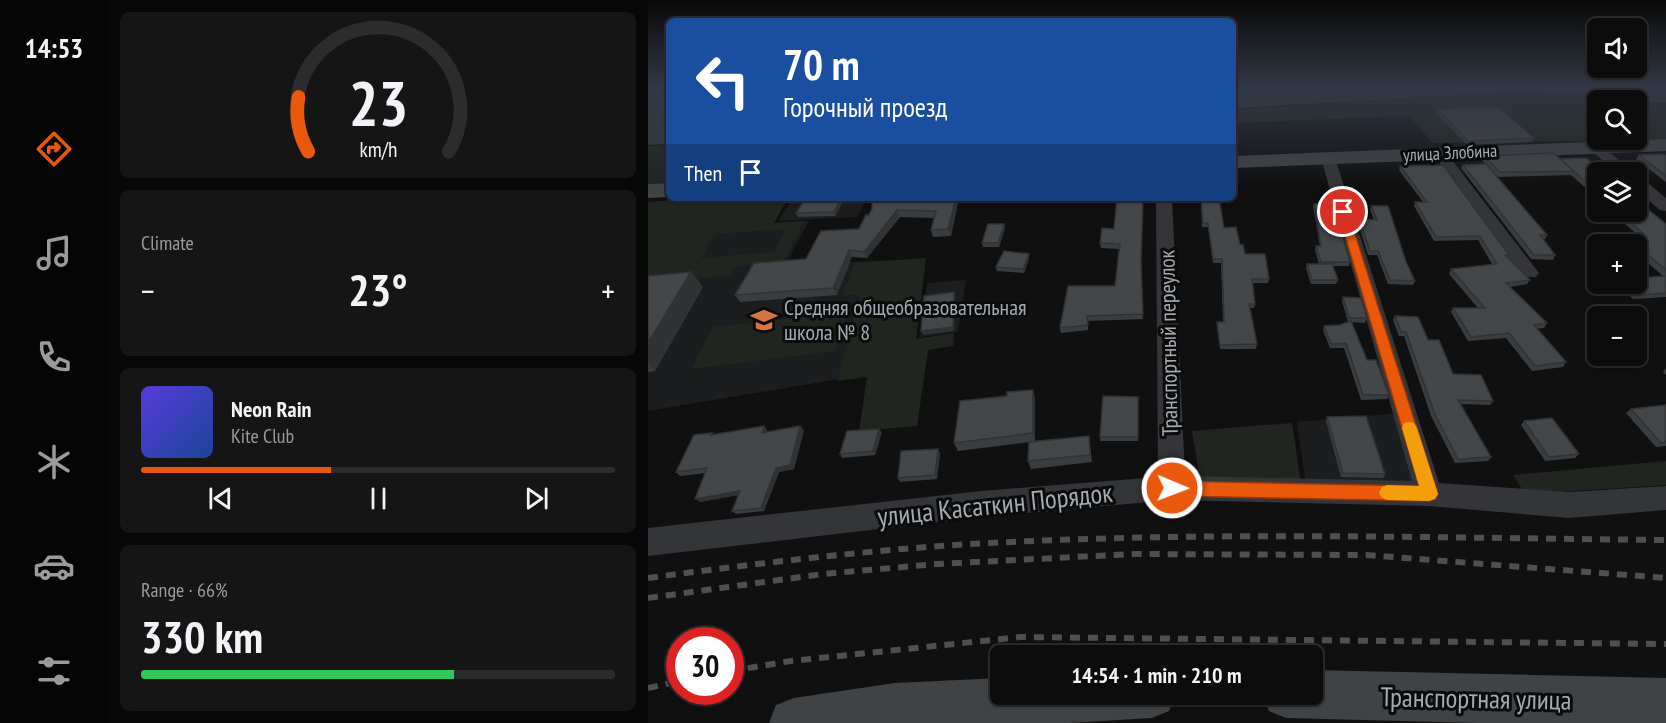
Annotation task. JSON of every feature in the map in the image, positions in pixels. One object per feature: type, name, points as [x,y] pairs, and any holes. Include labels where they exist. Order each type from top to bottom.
[{"type":"main road","name":"улица Злобина","points":[[1647,146],[1666,145]]},
{"type":"main road","name":"улица Злобина","points":[[1236,162],[1587,147]]},
{"type":"main road","points":[[648,191],[666,190]]},
{"type":"main road","name":"Транспортная улица","points":[[1323,695],[1666,703]]},
{"type":"main road","points":[[794,723],[895,708],[990,703]]},
{"type":"street","points":[[1599,150],[1614,162]]},
{"type":"street","points":[[1440,154],[1529,273]]},
{"type":"street","points":[[1328,158],[1429,494]]},
{"type":"street","points":[[1647,190],[1666,206]]},
{"type":"street","name":"Транспортный переулок","points":[[1164,201],[1172,488]]},
{"type":"street","name":"улица Касаткин Порядок","points":[[648,542],[981,504],[1172,488],[1429,494],[1569,505],[1666,498]]},
{"type":"shaded area","points":[[648,120],[666,120],[666,144],[648,145]]},
{"type":"shaded area","points":[[1236,120],[1314,120],[1236,123]]},
{"type":"shaded area","points":[[1411,120],[1587,120],[1587,141],[1433,143]]},
{"type":"shaded area","points":[[1647,120],[1666,120],[1666,140],[1647,140]]},
{"type":"shaded area","points":[[666,145],[666,183],[648,184],[648,146]]},
{"type":"shaded area","name":"Средняя общеобразовательная школа № 8","points":[[786,201],[774,223],[809,221],[785,265],[893,260],[869,374],[648,411],[648,202]]},
{"type":"shaded area","points":[[786,201],[774,223],[804,221],[783,262],[738,266],[730,275],[648,285],[648,202]],"holes":[[[786,229],[774,252],[701,258],[715,234]]]},
{"type":"shaded area","points":[[791,201],[866,201],[857,217],[778,221]]},
{"type":"shaded area","points":[[926,258],[916,339],[954,333],[953,346],[928,350],[917,426],[859,431],[867,377],[837,381],[860,295],[843,295],[855,263]]},
{"type":"shaded area","points":[[966,280],[958,332],[920,337],[927,283]]},
{"type":"shaded area","points":[[846,312],[835,351],[691,369],[713,327]]},
{"type":"shaded area","points":[[1399,413],[1420,485],[1306,485],[1297,422]]},
{"type":"shaded area","points":[[1292,423],[1301,484],[1201,484],[1192,431]]},
{"type":"shaded area","points":[[1666,461],[1666,485],[1525,494],[1513,475]]},
{"type":"building","points":[[1447,120],[1513,120],[1534,138],[1468,141]]},
{"type":"building","points":[[1553,153],[1574,171],[1500,172],[1484,156]]},
{"type":"building","points":[[1664,154],[1666,156],[1666,176],[1639,155]]},
{"type":"building","points":[[1586,158],[1591,162],[1587,162],[1587,182],[1560,159]]},
{"type":"building","points":[[1486,164],[1547,235],[1540,235],[1555,255],[1534,255],[1463,165]]},
{"type":"building","points":[[1443,165],[1509,255],[1505,255],[1530,280],[1506,283],[1547,323],[1534,325],[1566,362],[1535,366],[1509,333],[1471,337],[1453,308],[1485,308],[1451,269],[1497,264],[1480,236],[1436,237],[1415,202],[1427,202],[1400,166]]},
{"type":"building","points":[[804,201],[840,201],[834,212],[796,213]]},
{"type":"building","points":[[872,201],[955,201],[948,229],[931,230],[936,211],[897,210],[864,252],[849,250],[833,288],[735,295],[754,263],[806,259],[821,231],[859,229],[872,209]]},
{"type":"building","points":[[1117,201],[1143,201],[1141,262],[1143,314],[1087,316],[1088,325],[1060,328],[1068,286],[1115,286],[1120,244],[1100,243],[1102,228],[1114,229]]},
{"type":"building","points":[[1201,201],[1220,201],[1224,228],[1236,227],[1240,245],[1243,245],[1245,254],[1265,254],[1269,279],[1252,279],[1255,304],[1249,304],[1257,344],[1220,345],[1217,322],[1224,322],[1222,259],[1213,259],[1208,223],[1203,223]]},
{"type":"building","points":[[1331,203],[1334,205],[1350,262],[1321,262],[1316,246],[1321,246],[1314,204]]},
{"type":"building","points":[[1371,206],[1388,206],[1406,262],[1415,281],[1390,280],[1378,251],[1370,251],[1359,219],[1377,220]]},
{"type":"building","points":[[1647,209],[1666,224],[1666,270],[1647,254],[1647,234],[1644,234],[1630,222],[1647,222]]},
{"type":"building","points":[[988,224],[1004,224],[998,243],[982,243]]},
{"type":"building","points":[[1004,251],[1029,254],[1023,269],[996,267]]},
{"type":"building","points":[[1307,264],[1332,264],[1338,280],[1312,280]]},
{"type":"building","points":[[691,272],[648,343],[648,276]]},
{"type":"building","points":[[1666,276],[1666,293],[1637,295],[1647,294],[1647,277]]},
{"type":"building","points":[[954,292],[953,327],[921,331],[924,296]]},
{"type":"building","points":[[1343,297],[1361,298],[1367,318],[1349,318]]},
{"type":"building","points":[[1395,316],[1418,317],[1428,340],[1439,340],[1453,374],[1481,375],[1493,401],[1458,400],[1491,457],[1458,459],[1434,412],[1406,332],[1401,332]]},
{"type":"building","points":[[1351,321],[1367,360],[1376,360],[1389,395],[1363,395],[1346,343],[1331,344],[1324,326],[1340,325]]},
{"type":"building","points":[[1033,390],[1033,433],[954,443],[960,401],[1007,396],[1007,392]]},
{"type":"building","points":[[1103,396],[1138,397],[1138,437],[1100,437]]},
{"type":"building","points":[[1666,405],[1666,442],[1661,443],[1631,409]]},
{"type":"building","points":[[1366,416],[1385,474],[1343,473],[1327,417]]},
{"type":"building","points":[[1552,418],[1579,454],[1549,457],[1524,421]]},
{"type":"building","points":[[764,426],[762,433],[800,426],[790,465],[776,468],[761,508],[732,511],[740,491],[695,499],[707,468],[676,472],[694,435],[712,433],[711,435]]},
{"type":"building","points":[[879,429],[873,451],[840,454],[847,431]]},
{"type":"building","points":[[1089,436],[1090,455],[1028,461],[1029,442]]},
{"type":"building","points":[[938,449],[935,475],[898,478],[901,451]]},
{"type":"railway","points":[[648,578],[861,553],[1074,539],[1328,536],[1666,540]]},
{"type":"railway","points":[[648,598],[823,574],[937,564],[1133,554],[1366,555],[1666,578]]},
{"type":"railway","points":[[744,669],[791,661],[1021,637],[1666,644]]},
{"type":"railway","points":[[648,688],[666,684]]},
{"type":"slow traffic","points":[[1387,493],[1429,494],[1409,428]]},
{"type":"place","name":"Средняя общеобразовательная школа № 8","points":[[764,320]]},
{"type":"route","points":[[1172,488],[1429,494],[1343,212]]}]
